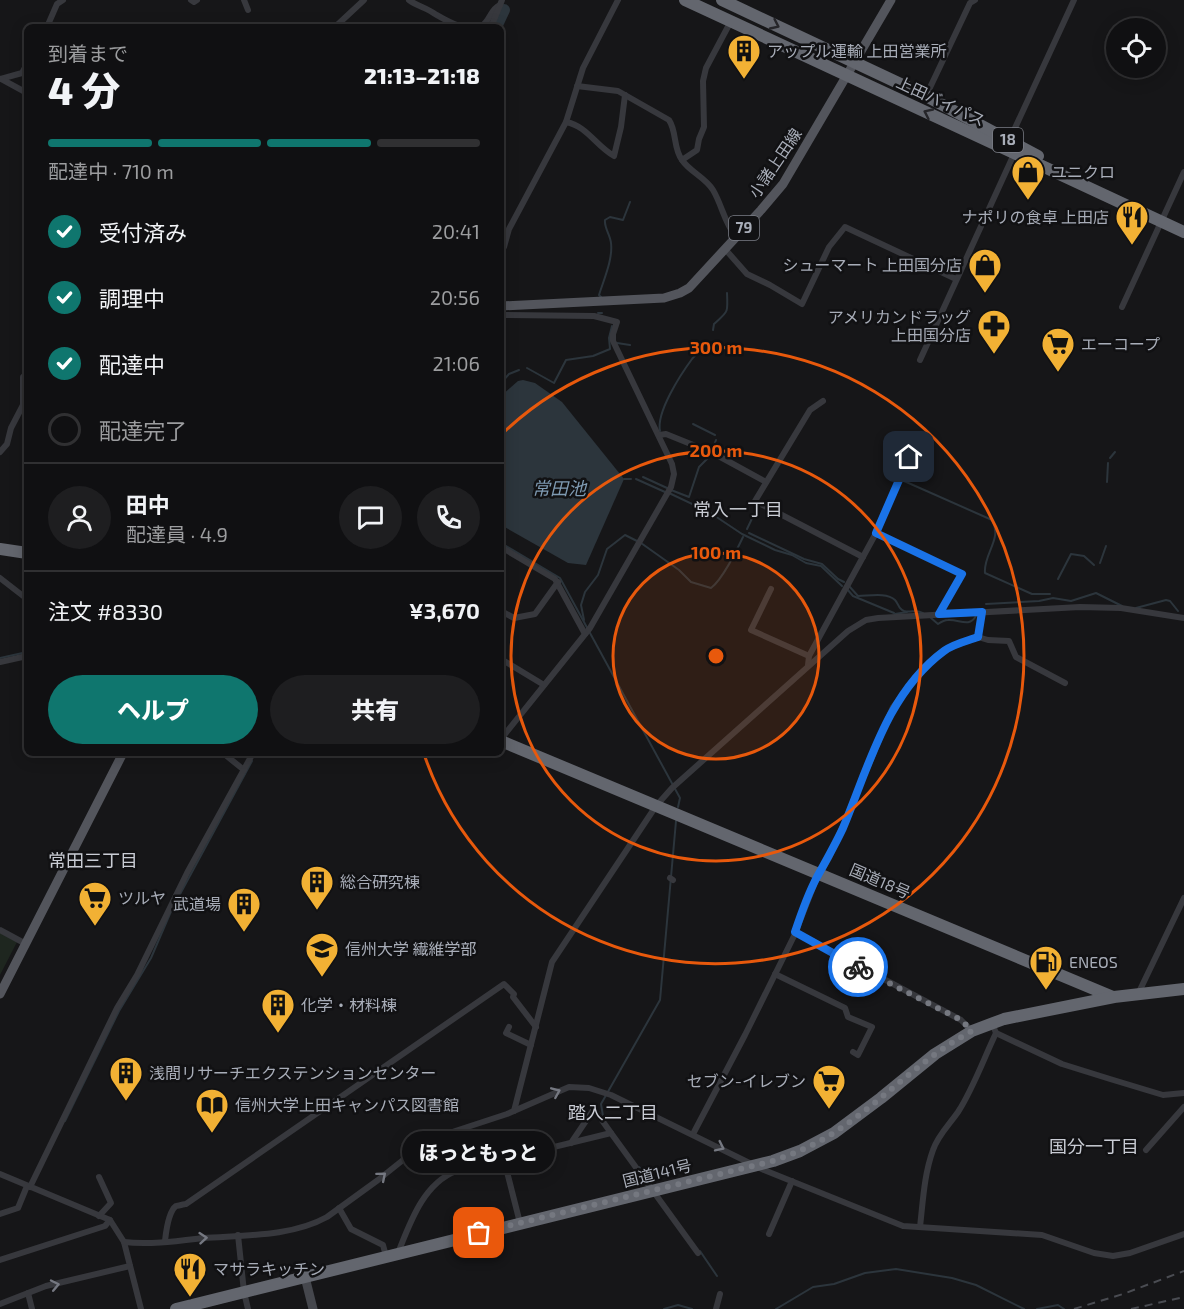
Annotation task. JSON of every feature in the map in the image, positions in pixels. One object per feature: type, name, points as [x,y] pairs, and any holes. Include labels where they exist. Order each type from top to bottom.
[{"type":"highway","name":"上田バイパス","points":[[685,0],[1014,154],[1162,220],[1184,227]]},
{"type":"highway","name":"上田バイパス","points":[[722,0],[926,96],[1184,232]]},
{"type":"highway","points":[[0,549],[24,553]]},
{"type":"highway","name":"国道18号","points":[[504,741],[1114,997],[1184,988]]},
{"type":"highway","name":"国道141号","points":[[176,1309],[754,1166],[801,1151],[834,1133],[934,1054],[972,1031],[994,1028],[1004,1019],[1114,997]]},
{"type":"main road","name":"小諸上田線","points":[[504,306],[670,297],[689,288],[774,196],[792,171],[891,0]]},
{"type":"main road","points":[[0,994],[121,756]]},
{"type":"street","points":[[48,24],[57,4],[63,0]]},
{"type":"street","points":[[191,0],[197,0]]},
{"type":"street","points":[[244,0],[248,10]]},
{"type":"street","points":[[338,24],[364,0]]},
{"type":"street","points":[[409,0],[444,20],[456,24]]},
{"type":"street","points":[[504,248],[509,229],[566,122],[577,86],[595,43],[618,0]]},
{"type":"street","points":[[926,96],[973,2],[963,0]]},
{"type":"street","points":[[1009,141],[1074,0]]},
{"type":"street","points":[[483,24],[494,8],[501,3]]},
{"type":"street","points":[[491,24],[501,3]]},
{"type":"street","points":[[682,160],[698,150],[699,139],[704,127],[703,81],[706,68],[731,21]]},
{"type":"street","points":[[0,79],[22,73],[24,69]]},
{"type":"street","points":[[0,79],[24,91]]},
{"type":"street","points":[[577,86],[618,91],[669,120],[674,127],[682,160],[710,185],[727,225],[736,237]]},
{"type":"street","points":[[566,122],[582,127],[603,150],[614,156],[625,95]]},
{"type":"street","points":[[920,360],[1014,154]]},
{"type":"street","points":[[1122,307],[1184,172]]},
{"type":"street","points":[[725,249],[747,274],[802,304],[829,247],[844,227],[956,279]]},
{"type":"street","points":[[504,315],[594,316],[617,322],[612,335],[613,341],[659,435],[674,475],[671,487],[587,631],[504,736]]},
{"type":"street","points":[[0,452],[7,444],[11,428],[21,412],[24,376]]},
{"type":"street","points":[[823,401],[810,410],[755,501],[863,557]]},
{"type":"street","points":[[659,435],[666,434],[713,453],[766,482]]},
{"type":"street","points":[[808,665],[809,656],[876,533],[915,442]]},
{"type":"street","points":[[876,533],[962,574],[939,614]]},
{"type":"street","points":[[504,549],[558,582],[587,631]]},
{"type":"street","points":[[0,578],[24,598]]},
{"type":"street","points":[[504,613],[514,618],[535,615],[558,582]]},
{"type":"street","points":[[771,589],[751,630],[809,656]]},
{"type":"street","points":[[514,1111],[554,958],[656,806],[673,786],[848,631],[866,620],[1080,607],[1121,608],[1183,616]]},
{"type":"street","points":[[978,637],[982,612]]},
{"type":"street","points":[[693,1134],[795,932],[893,707],[902,694],[924,668],[946,650],[978,637],[1009,641],[1016,657],[1065,683]]},
{"type":"street","points":[[0,662],[24,657]]},
{"type":"street","points":[[504,662],[544,684]]},
{"type":"street","points":[[227,756],[244,770]]},
{"type":"street","points":[[0,1214],[18,1208],[117,1008],[137,975],[187,873],[251,756]]},
{"type":"street","points":[[1138,995],[1184,898]]},
{"type":"street","points":[[0,930],[26,944]]},
{"type":"street","points":[[795,932],[961,1020],[972,1031]]},
{"type":"street","points":[[775,974],[845,1008],[848,1017],[872,1027],[858,1055],[853,1052]]},
{"type":"street","points":[[165,1241],[166,1227],[177,1206],[186,1204],[504,984],[514,994],[513,997],[536,1027]]},
{"type":"street","points":[[509,1027],[506,1033],[531,1045]]},
{"type":"street","points":[[920,1227],[926,1172],[933,1149],[959,1111],[994,1028],[1062,1064],[1163,1095],[1184,1093]]},
{"type":"street","points":[[124,1242],[238,1235],[300,1227],[319,1221],[431,1140],[514,1111],[569,1087],[589,1088],[611,1095],[754,1166],[894,1223],[1042,1236],[1094,1253],[1113,1256],[1130,1253],[1184,1234]]},
{"type":"street","points":[[1146,1150],[1184,1107]]},
{"type":"street","points":[[571,1143],[594,1109],[698,1254]]},
{"type":"street","points":[[339,1208],[351,1229],[383,1245],[392,1255],[434,1184],[456,1171],[611,1133]]},
{"type":"street","points":[[504,1160],[520,1224]]},
{"type":"street","points":[[0,1174],[110,1220],[124,1242],[141,1309]]},
{"type":"street","points":[[99,1177],[111,1203],[99,1215]]},
{"type":"street","points":[[769,1234],[792,1181]]},
{"type":"street","points":[[0,1260],[105,1226],[110,1220]]},
{"type":"street","points":[[238,1235],[248,1309]]},
{"type":"street","points":[[0,1304],[46,1286],[130,1266]]},
{"type":"street","points":[[305,1277],[313,1309]]},
{"type":"street","points":[[28,1293],[32,1309]]},
{"type":"street","points":[[716,1309],[720,1294]]},
{"type":"shaded area","points":[[0,933],[17,942],[0,975]]},
{"type":"water","name":"常田池","points":[[518,381],[535,383],[562,402],[624,479],[586,565],[568,563],[504,527],[504,393]]},
{"type":"waterway","points":[[497,24],[504,10]]},
{"type":"waterway","points":[[602,298],[599,295],[611,256],[605,220],[610,217],[623,220],[630,202]]},
{"type":"waterway","points":[[713,330],[714,324],[726,312],[727,293]]},
{"type":"waterway","points":[[527,368],[554,383],[566,360],[593,356],[610,349],[609,338],[612,326]]},
{"type":"waterway","points":[[660,431],[662,414],[670,394],[692,359],[709,342]]},
{"type":"waterway","points":[[617,343],[630,345]]},
{"type":"waterway","points":[[504,380],[509,374],[519,370]]},
{"type":"waterway","points":[[693,424],[715,435]]},
{"type":"waterway","points":[[712,450],[716,440]]},
{"type":"waterway","points":[[1110,458],[1115,452]]},
{"type":"waterway","points":[[671,490],[689,497],[699,467],[709,457]]},
{"type":"waterway","points":[[1107,482],[1108,463]]},
{"type":"waterway","points":[[890,471],[898,478]]},
{"type":"waterway","points":[[643,477],[667,488]]},
{"type":"waterway","points":[[624,479],[631,479]]},
{"type":"waterway","points":[[636,479],[665,492]]},
{"type":"waterway","points":[[904,481],[992,520],[995,534],[985,573],[1032,594],[1050,594]]},
{"type":"waterway","points":[[669,493],[709,512],[742,534],[775,550],[792,555],[806,563],[821,566],[842,586]]},
{"type":"waterway","points":[[747,529],[757,508]]},
{"type":"waterway","points":[[749,533],[804,559],[822,564],[844,582]]},
{"type":"waterway","points":[[584,620],[581,605],[585,592],[598,575],[607,549],[625,535],[637,541]]},
{"type":"waterway","points":[[641,543],[679,570],[691,582],[711,588],[724,572],[743,537]]},
{"type":"waterway","points":[[504,545],[560,578],[680,798],[678,807]]},
{"type":"waterway","points":[[1100,563],[1106,546]]},
{"type":"waterway","points":[[1058,579],[1071,554],[1084,556],[1094,565]]},
{"type":"waterway","points":[[849,586],[858,596],[887,596],[895,600],[902,610],[923,613]]},
{"type":"waterway","points":[[847,589],[853,596],[894,613]]},
{"type":"waterway","points":[[986,604],[1053,598],[1071,601],[1096,593],[1122,606]]},
{"type":"waterway","points":[[1136,608],[1166,600],[1170,601],[1178,611]]},
{"type":"waterway","points":[[895,614],[907,612]]},
{"type":"waterway","points":[[931,618],[938,624],[948,620],[970,622],[976,616]]},
{"type":"waterway","points":[[0,658],[24,653]]},
{"type":"waterway","points":[[179,896],[252,761]]},
{"type":"waterway","points":[[603,1116],[601,1104],[660,1000],[676,821]]},
{"type":"waterway","points":[[65,1121],[119,1011],[151,958],[172,909]]},
{"type":"waterway","points":[[639,1167],[648,1178]]},
{"type":"waterway","points":[[700,1251],[717,1276]]},
{"type":"waterway","points":[[776,1309],[813,1287],[834,1284],[865,1273],[896,1269],[952,1278],[976,1285],[1024,1309]]},
{"type":"waterway","points":[[664,1309],[678,1305],[692,1309]]},
{"type":"waterway","points":[[1037,1309],[1058,1305],[1064,1309]]},
{"type":"railway","points":[[1074,1309],[1123,1294],[1184,1271]]},
{"type":"railway","points":[[1131,1309],[1184,1297]]},
{"type":"way so far","points":[[479,1233],[703,1179],[773,1161],[801,1151],[850,1122],[934,1054],[972,1031],[961,1020],[858,967]]},
{"type":"place","name":"アップル運輸 上田営業所","points":[[744,80]]},
{"type":"place","name":"ユニクロ","points":[[1028,201]]},
{"type":"place","name":"ナポリの食卓 上田店","points":[[1132,246]]},
{"type":"place","name":"シューマート 上田国分店","points":[[985,294]]},
{"type":"place","name":"アメリカンドラッグ 上田国分店","points":[[994,355]]},
{"type":"place","name":"エーコープ","points":[[1058,373]]},
{"type":"place","name":"総合研究棟","points":[[317,911]]},
{"type":"place","name":"ツルヤ","points":[[95,927]]},
{"type":"place","name":"武道場","points":[[244,933]]},
{"type":"place","name":"信州大学 繊維学部","points":[[322,978]]},
{"type":"place","name":"ENEOS","points":[[1046,991]]},
{"type":"place","name":"化学・材料棟","points":[[278,1034]]},
{"type":"place","name":"浅間リサーチエクステンションセンター","points":[[126,1102]]},
{"type":"place","name":"セブン-イレブン","points":[[829,1110]]},
{"type":"place","name":"信州大学上田キャンパス図書館","points":[[212,1134]]},
{"type":"place","name":"ほっともっと","points":[[479,1233]]},
{"type":"place","name":"マサラキッチン","points":[[190,1298]]},
{"type":"district","name":"常入一丁目","points":[[738,510]]},
{"type":"district","name":"常田三丁目","points":[[93,861]]},
{"type":"district","name":"踏入二丁目","points":[[613,1113]]},
{"type":"district","name":"国分一丁目","points":[[1094,1147]]},
{"type":"route","points":[[858,967],[795,932],[893,707],[924,668],[946,650],[978,637],[982,612],[939,614],[962,574],[876,533],[909,457]]}]
